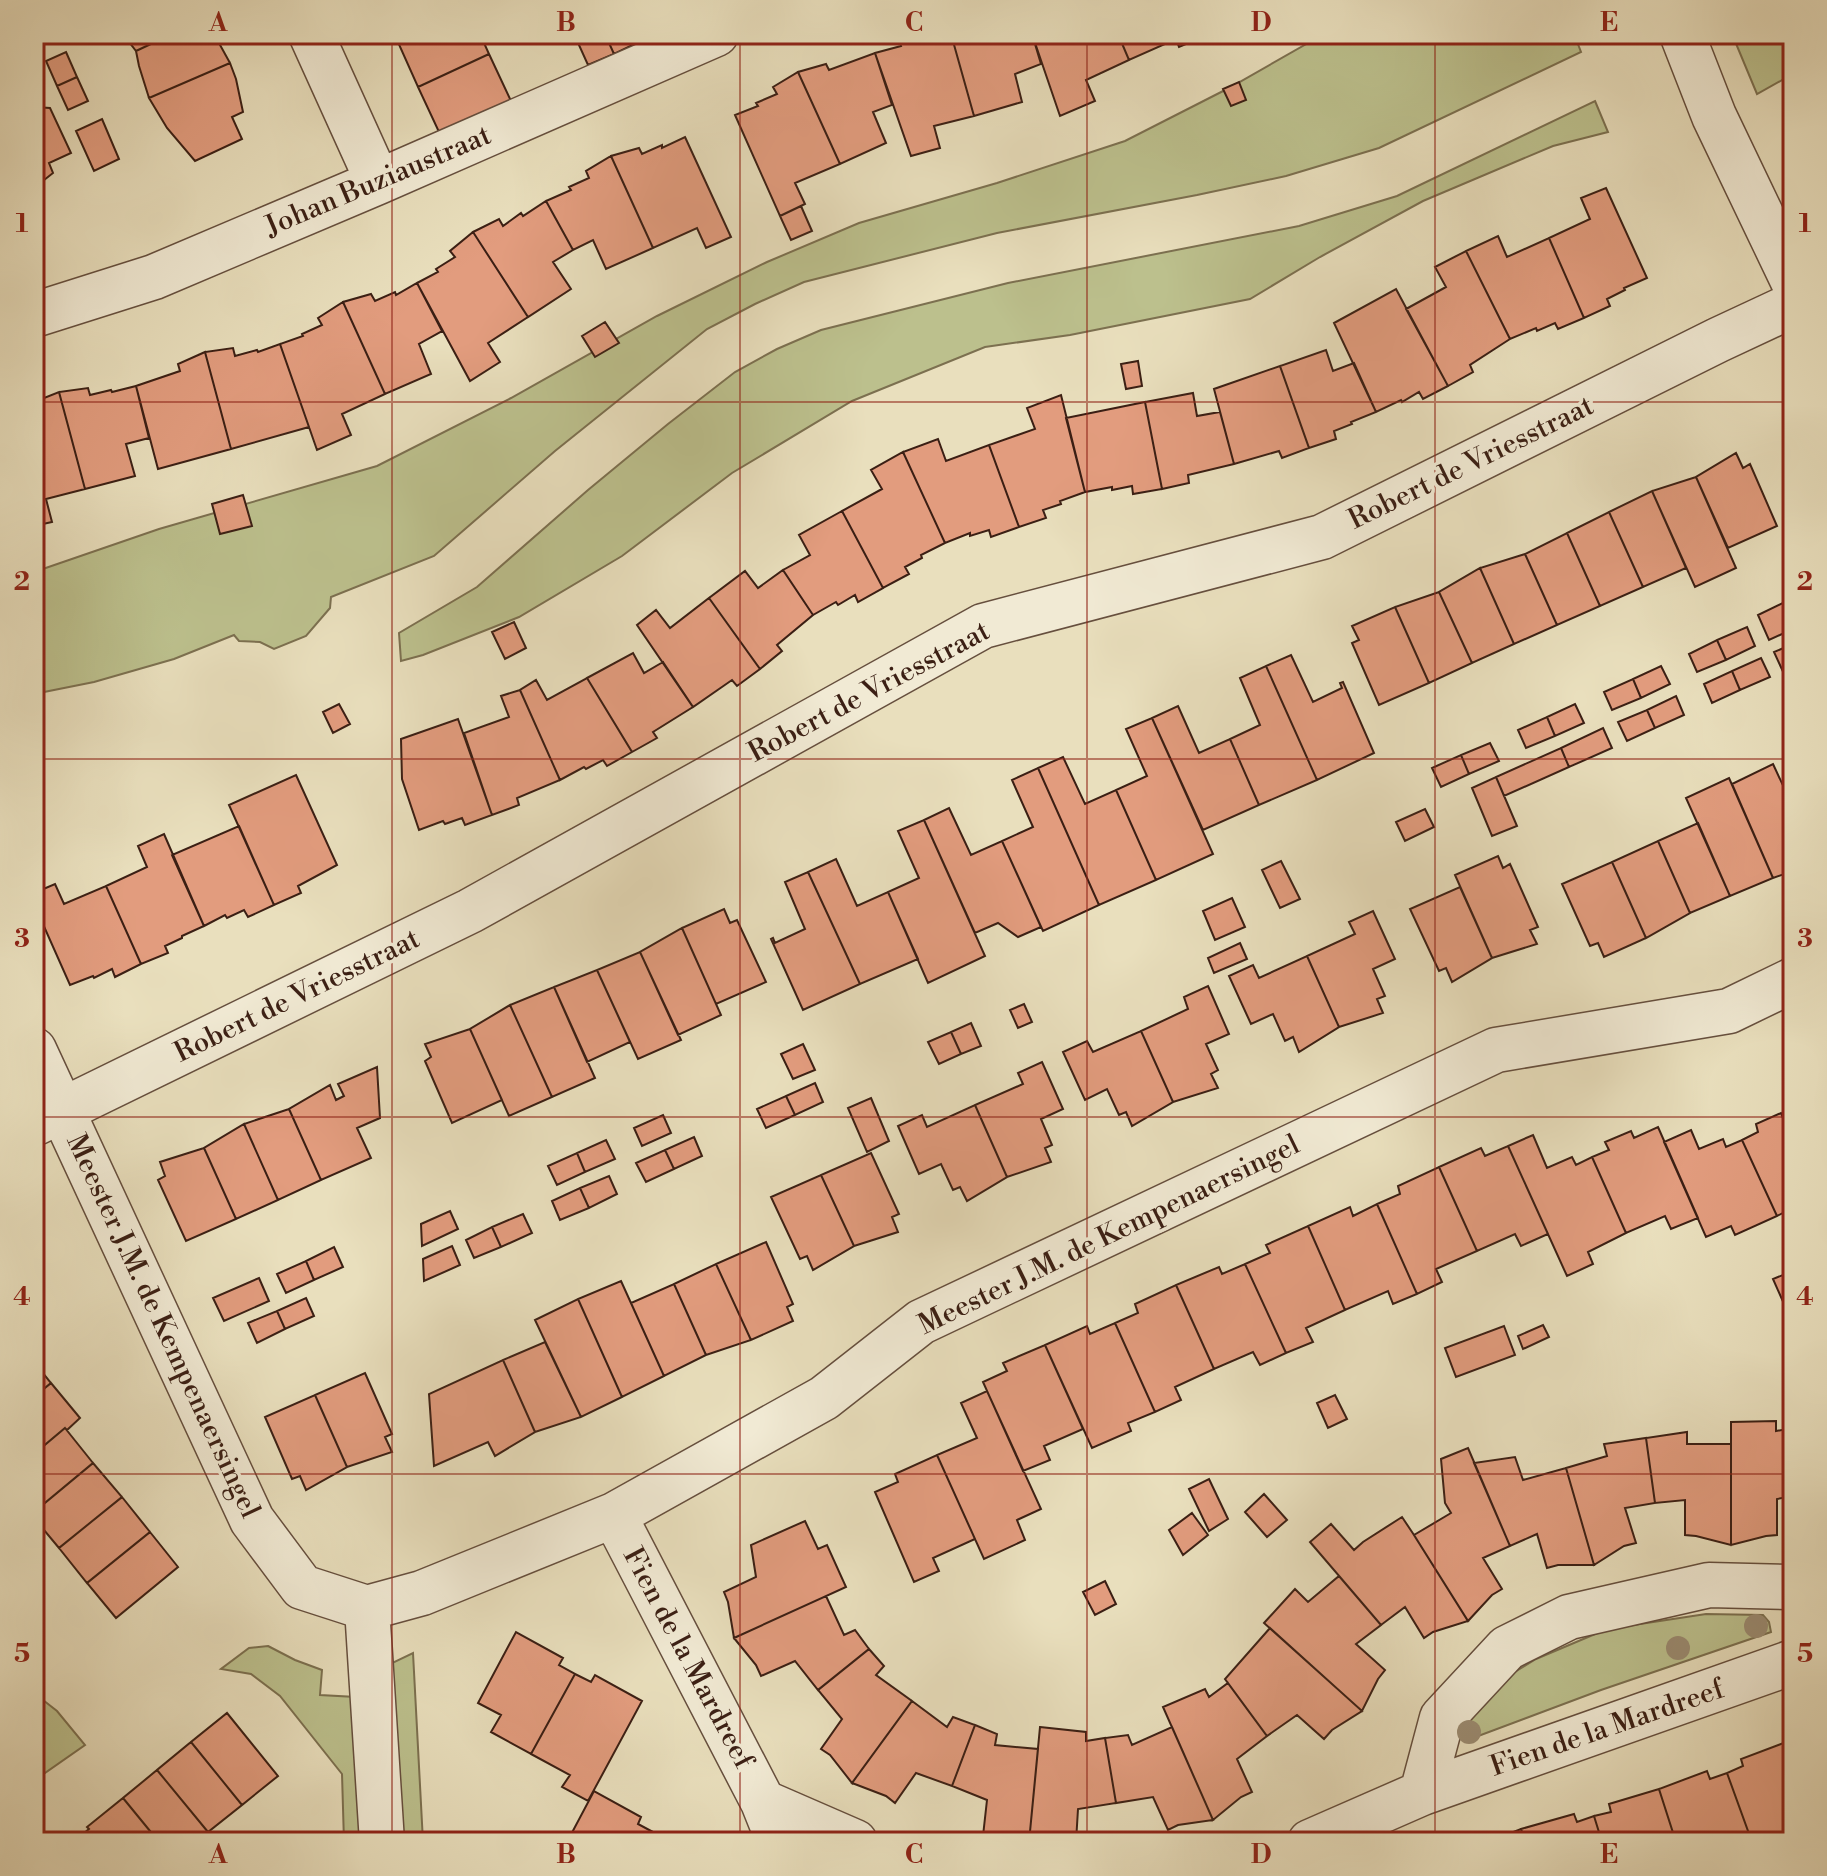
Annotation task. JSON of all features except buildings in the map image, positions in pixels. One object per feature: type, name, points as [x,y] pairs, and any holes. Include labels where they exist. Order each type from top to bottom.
[{"type":"street","points":[[311,34],[378,182]]},
{"type":"street","name":"Johan Buziaustraat","points":[[34,315],[154,277],[716,34]]},
{"type":"street","points":[[1682,34],[1714,116],[1793,281]]},
{"type":"street","name":"Robert de Vriesstraat","points":[[48,1118],[470,911],[983,626],[1322,537],[1793,305]]},
{"type":"street","name":"Meester J.M. de Kempenaersingel","points":[[34,1050],[48,1118],[252,1520],[302,1587],[367,1608],[422,1593],[614,1515],[824,1398],[921,1322],[1496,1050],[1729,1011],[1793,980]]},
{"type":"street","name":"Fien de la Mardreef","points":[[614,1515],[763,1802],[779,1842]]},
{"type":"street","points":[[1422,1793],[1442,1718],[1507,1648],[1569,1617],[1709,1585],[1793,1587]]},
{"type":"street","points":[[367,1608],[382,1842]]},
{"type":"street","name":"Fien de la Mardreef","points":[[1310,1842],[1422,1793],[1793,1662]]},
{"type":"street","name":"Fien de la Mardreef","points":[[763,1802],[855,1842]]},
{"type":"green space","points":[[1324,34],[1574,34],[1581,52],[1379,148],[1286,176],[997,233],[804,282],[707,329],[555,451],[434,556],[331,597],[330,608],[306,636],[274,649],[260,642],[239,641],[234,635],[174,659],[94,682],[34,694],[34,572],[159,529],[377,466],[511,398],[657,316],[767,262],[859,223],[997,183],[1125,141],[1229,88]]},
{"type":"green space","points":[[1732,34],[1793,34],[1793,74],[1757,94]]},
{"type":"green space","points":[[1595,101],[1608,132],[1553,146],[1423,201],[1250,299],[1070,335],[985,347],[852,401],[732,473],[622,556],[519,617],[401,661],[399,633],[477,587],[668,424],[735,372],[777,349],[821,330],[1008,283],[1299,226],[1397,196]]},
{"type":"green space","points":[[1706,1614],[1763,1615],[1769,1622],[1771,1632],[1473,1738],[1461,1738],[1455,1731],[1470,1699],[1536,1659],[1607,1629]]},
{"type":"green space","points":[[268,1646],[322,1670],[320,1695],[356,1697],[367,1842],[344,1842],[342,1774],[280,1696],[251,1674],[221,1669],[249,1648]]},
{"type":"green space","points":[[413,1653],[423,1842],[401,1842],[390,1664]]},
{"type":"green space","points":[[34,1693],[57,1711],[85,1745],[34,1778]]}]
